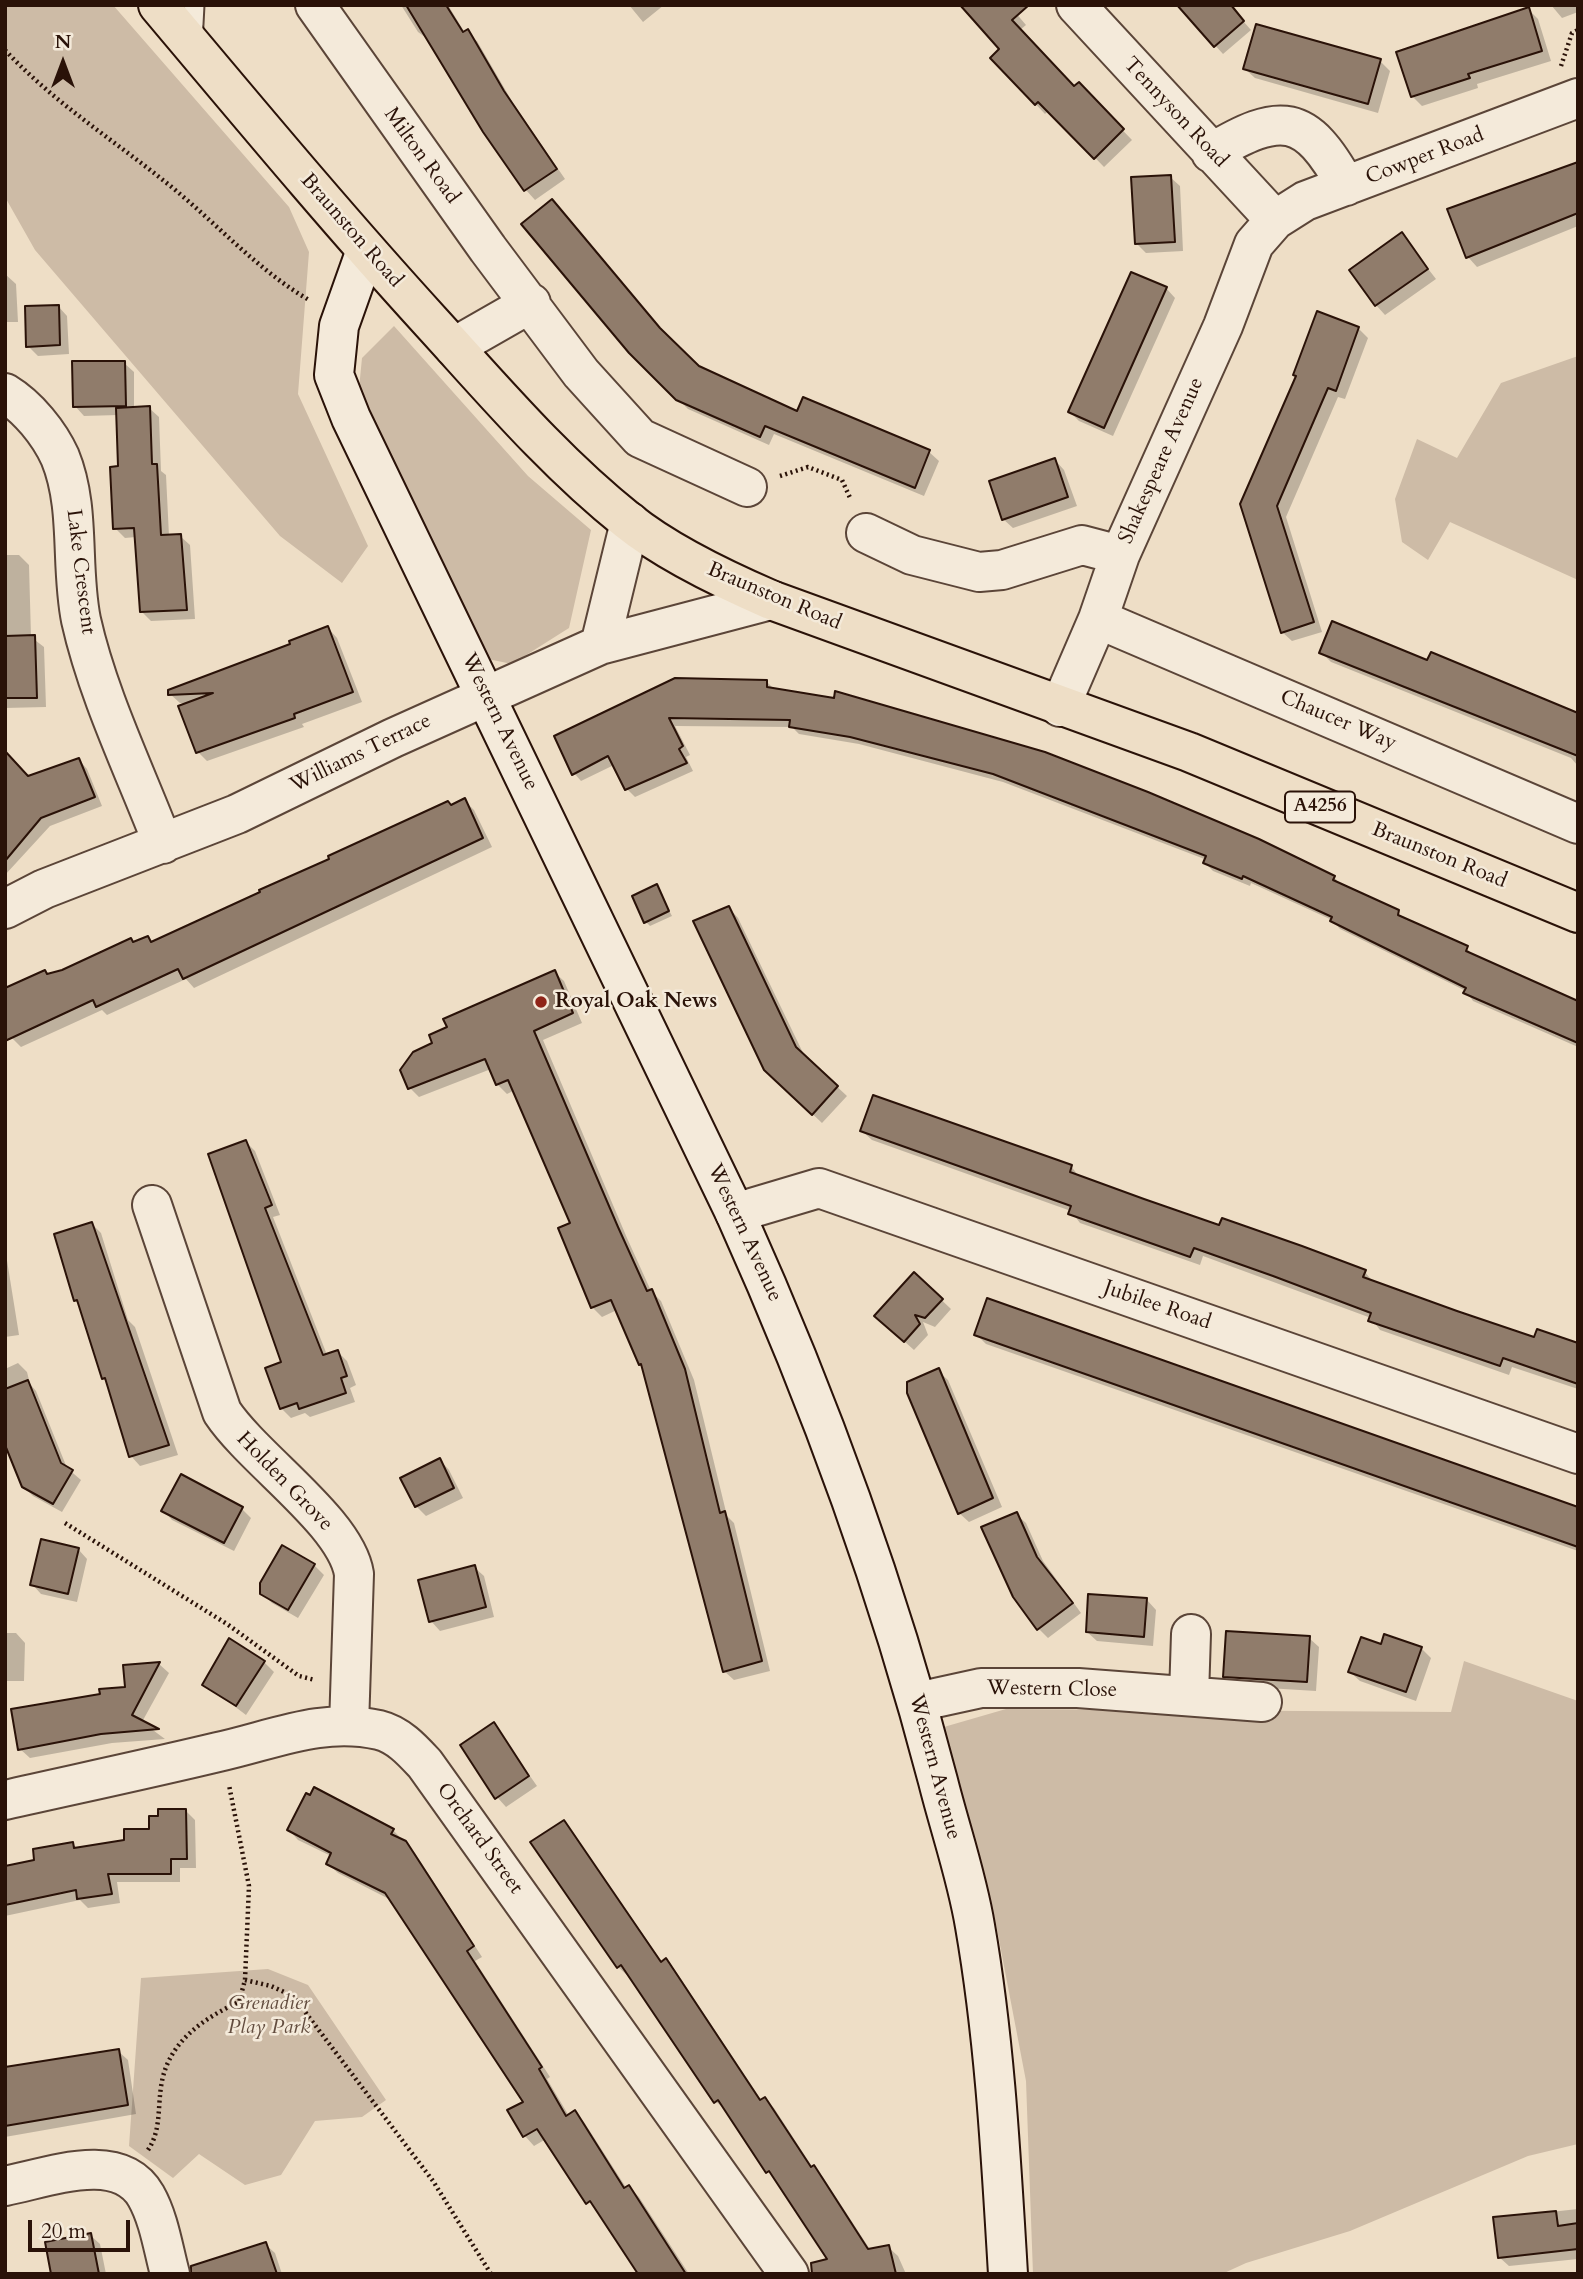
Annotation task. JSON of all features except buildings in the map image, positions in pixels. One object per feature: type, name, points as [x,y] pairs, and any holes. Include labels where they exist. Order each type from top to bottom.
[{"type":"main road","name":"Braunston Road","points":[[158,5],[366,250],[454,347],[554,456],[630,523],[728,582],[771,600],[1189,752],[1578,913]]},
{"type":"street","name":"Milton Road","points":[[315,5],[488,249],[582,373],[640,438],[747,487]]},
{"type":"street","name":"Tennyson Road","points":[[1076,5],[1275,220]]},
{"type":"street","name":"Cowper Road","points":[[1275,220],[1305,201],[1578,98]]},
{"type":"street","points":[[1211,153],[1239,136],[1272,125],[1306,130],[1328,152],[1346,186]]},
{"type":"street","name":"Shakespeare Avenue","points":[[1060,707],[1098,619],[1120,555],[1217,339],[1254,244],[1275,220]]},
{"type":"street","name":"Western Avenue","points":[[366,250],[341,319],[334,374],[351,418],[736,1213],[792,1338],[862,1523],[917,1702],[975,1925],[999,2126],[1008,2274]]},
{"type":"street","points":[[454,347],[531,303]]},
{"type":"street","name":"Lake Crescent","points":[[5,393],[42,428],[59,456],[70,491],[81,619],[95,668],[163,844]]},
{"type":"street","points":[[600,645],[630,523]]},
{"type":"street","points":[[866,533],[912,555],[979,572],[1002,570],[1082,545],[1120,555]]},
{"type":"street","name":"Williams Terrace","points":[[5,909],[44,889],[237,814],[393,737],[600,645],[771,600]]},
{"type":"street","name":"Chaucer Way","points":[[1098,619],[1578,824]]},
{"type":"street","name":"Jubilee Road","points":[[736,1213],[818,1188],[1578,1454]]},
{"type":"street","name":"Holden Grove","points":[[152,1205],[222,1412],[237,1433],[316,1513],[352,1559],[354,1574],[349,1707]]},
{"type":"street","points":[[1189,1696],[1191,1634]]},
{"type":"street","name":"Western Close","points":[[917,1702],[981,1688],[1078,1688],[1262,1702]]},
{"type":"street","name":"Orchard Street","points":[[5,1800],[222,1751],[307,1727],[349,1707],[407,1745],[425,1764],[789,2274]]},
{"type":"street","points":[[5,2186],[102,2169],[130,2177],[145,2194],[170,2274]]},
{"type":"lane","points":[[191,45],[194,5]]},
{"type":"path","points":[[5,50],[36,83],[174,189],[278,282],[341,319]]},
{"type":"path","points":[[747,487],[808,467],[842,480],[866,533]]},
{"type":"path","points":[[65,1523],[228,1624],[299,1676],[349,1707]]},
{"type":"path","points":[[130,2177],[157,2137],[162,2080],[178,2044],[209,2015],[239,2002],[245,1980],[250,1886],[222,1751]]},
{"type":"path","points":[[245,1980],[271,1986],[293,1996],[433,2181],[491,2274]]},
{"type":"green space","points":[[5,5],[113,5],[289,207],[309,252],[298,394],[368,546],[342,583],[280,536],[35,250],[5,197]]},
{"type":"green space","points":[[394,326],[528,476],[591,530],[569,628],[512,664],[483,658],[358,399],[362,358]]},
{"type":"green space","points":[[1578,356],[1578,580],[1450,522],[1428,560],[1402,542],[1395,499],[1417,439],[1457,458],[1501,383]]},
{"type":"green space","points":[[1464,1661],[1578,1701],[1578,2144],[1528,2156],[1350,2231],[1246,2263],[1222,2274],[1033,2274],[1026,2081],[995,1919],[937,1729],[1006,1709],[1451,1712]]},
{"type":"green space","name":"Grenadier Play Park","points":[[268,1969],[308,1985],[386,2100],[362,2117],[315,2121],[281,2175],[245,2185],[199,2154],[173,2178],[129,2146],[141,1978]]},
{"type":"place","name":"Royal Oak News","points":[[541,1002]]}]
